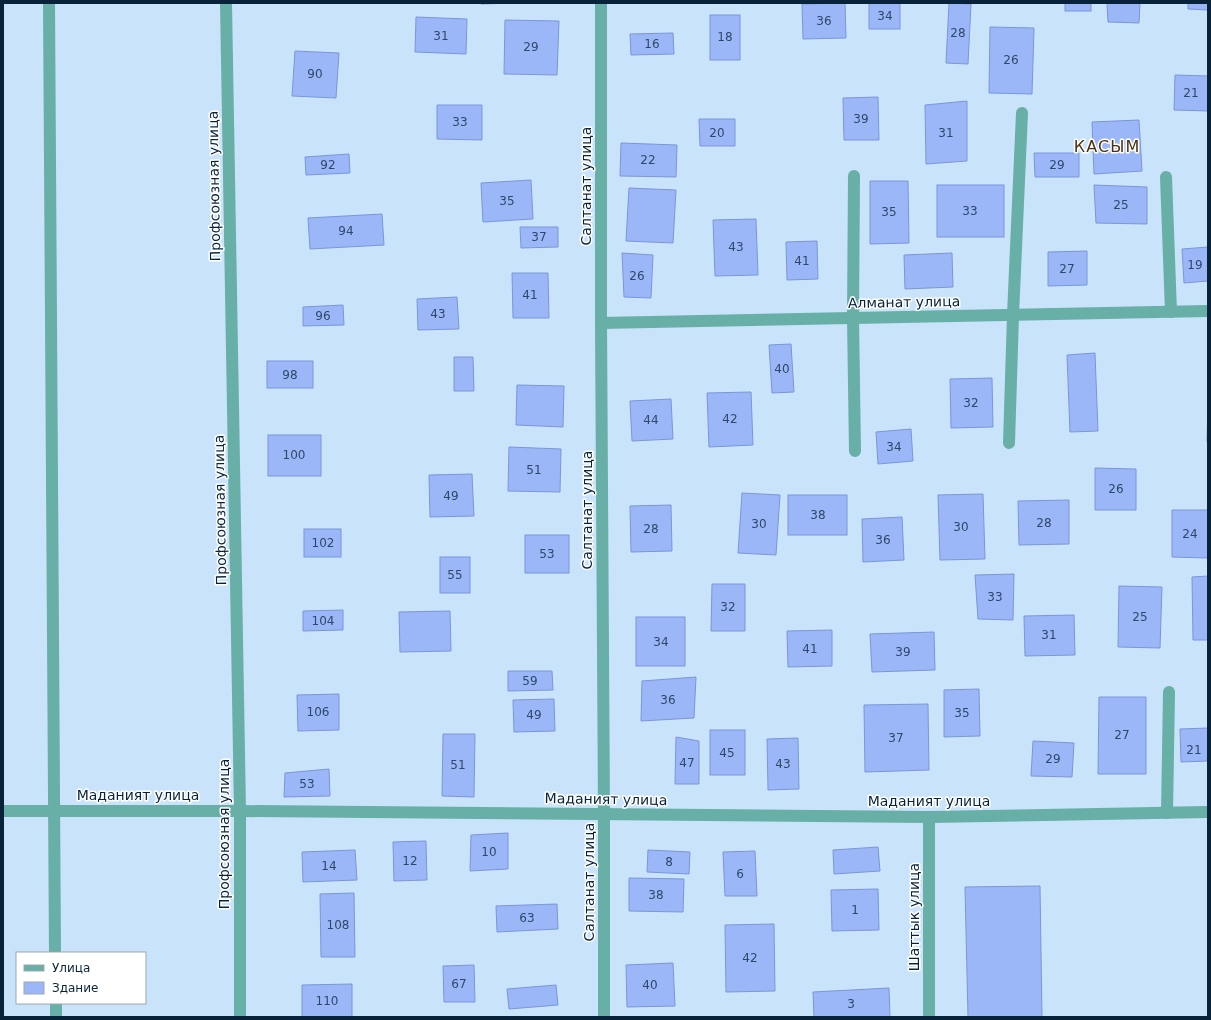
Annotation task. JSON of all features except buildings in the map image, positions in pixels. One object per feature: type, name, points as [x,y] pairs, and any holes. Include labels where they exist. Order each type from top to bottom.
[{"type":"street","points":[[50,3],[55,952]]},
{"type":"street","name":"Профсоюзная улица","points":[[226,3],[240,810],[240,1017]]},
{"type":"street","name":"Салтанат улица","points":[[601,3],[604,1017]]},
{"type":"street","points":[[1009,443],[1022,113]]},
{"type":"street","points":[[854,176],[852,318],[855,451]]},
{"type":"street","points":[[1166,177],[1171,312]]},
{"type":"street","name":"Алманат улица","points":[[601,323],[1208,311]]},
{"type":"street","points":[[1167,813],[1169,692]]},
{"type":"street","name":"Маданият улица","points":[[3,811],[240,810],[929,818],[1208,812]]},
{"type":"street","name":"Шаттык улица","points":[[929,818],[929,1017]]},
{"type":"street","points":[[56,1004],[56,1017]]},
{"type":"district","name":"КАСЫМ","points":[[1107,146]]}]
